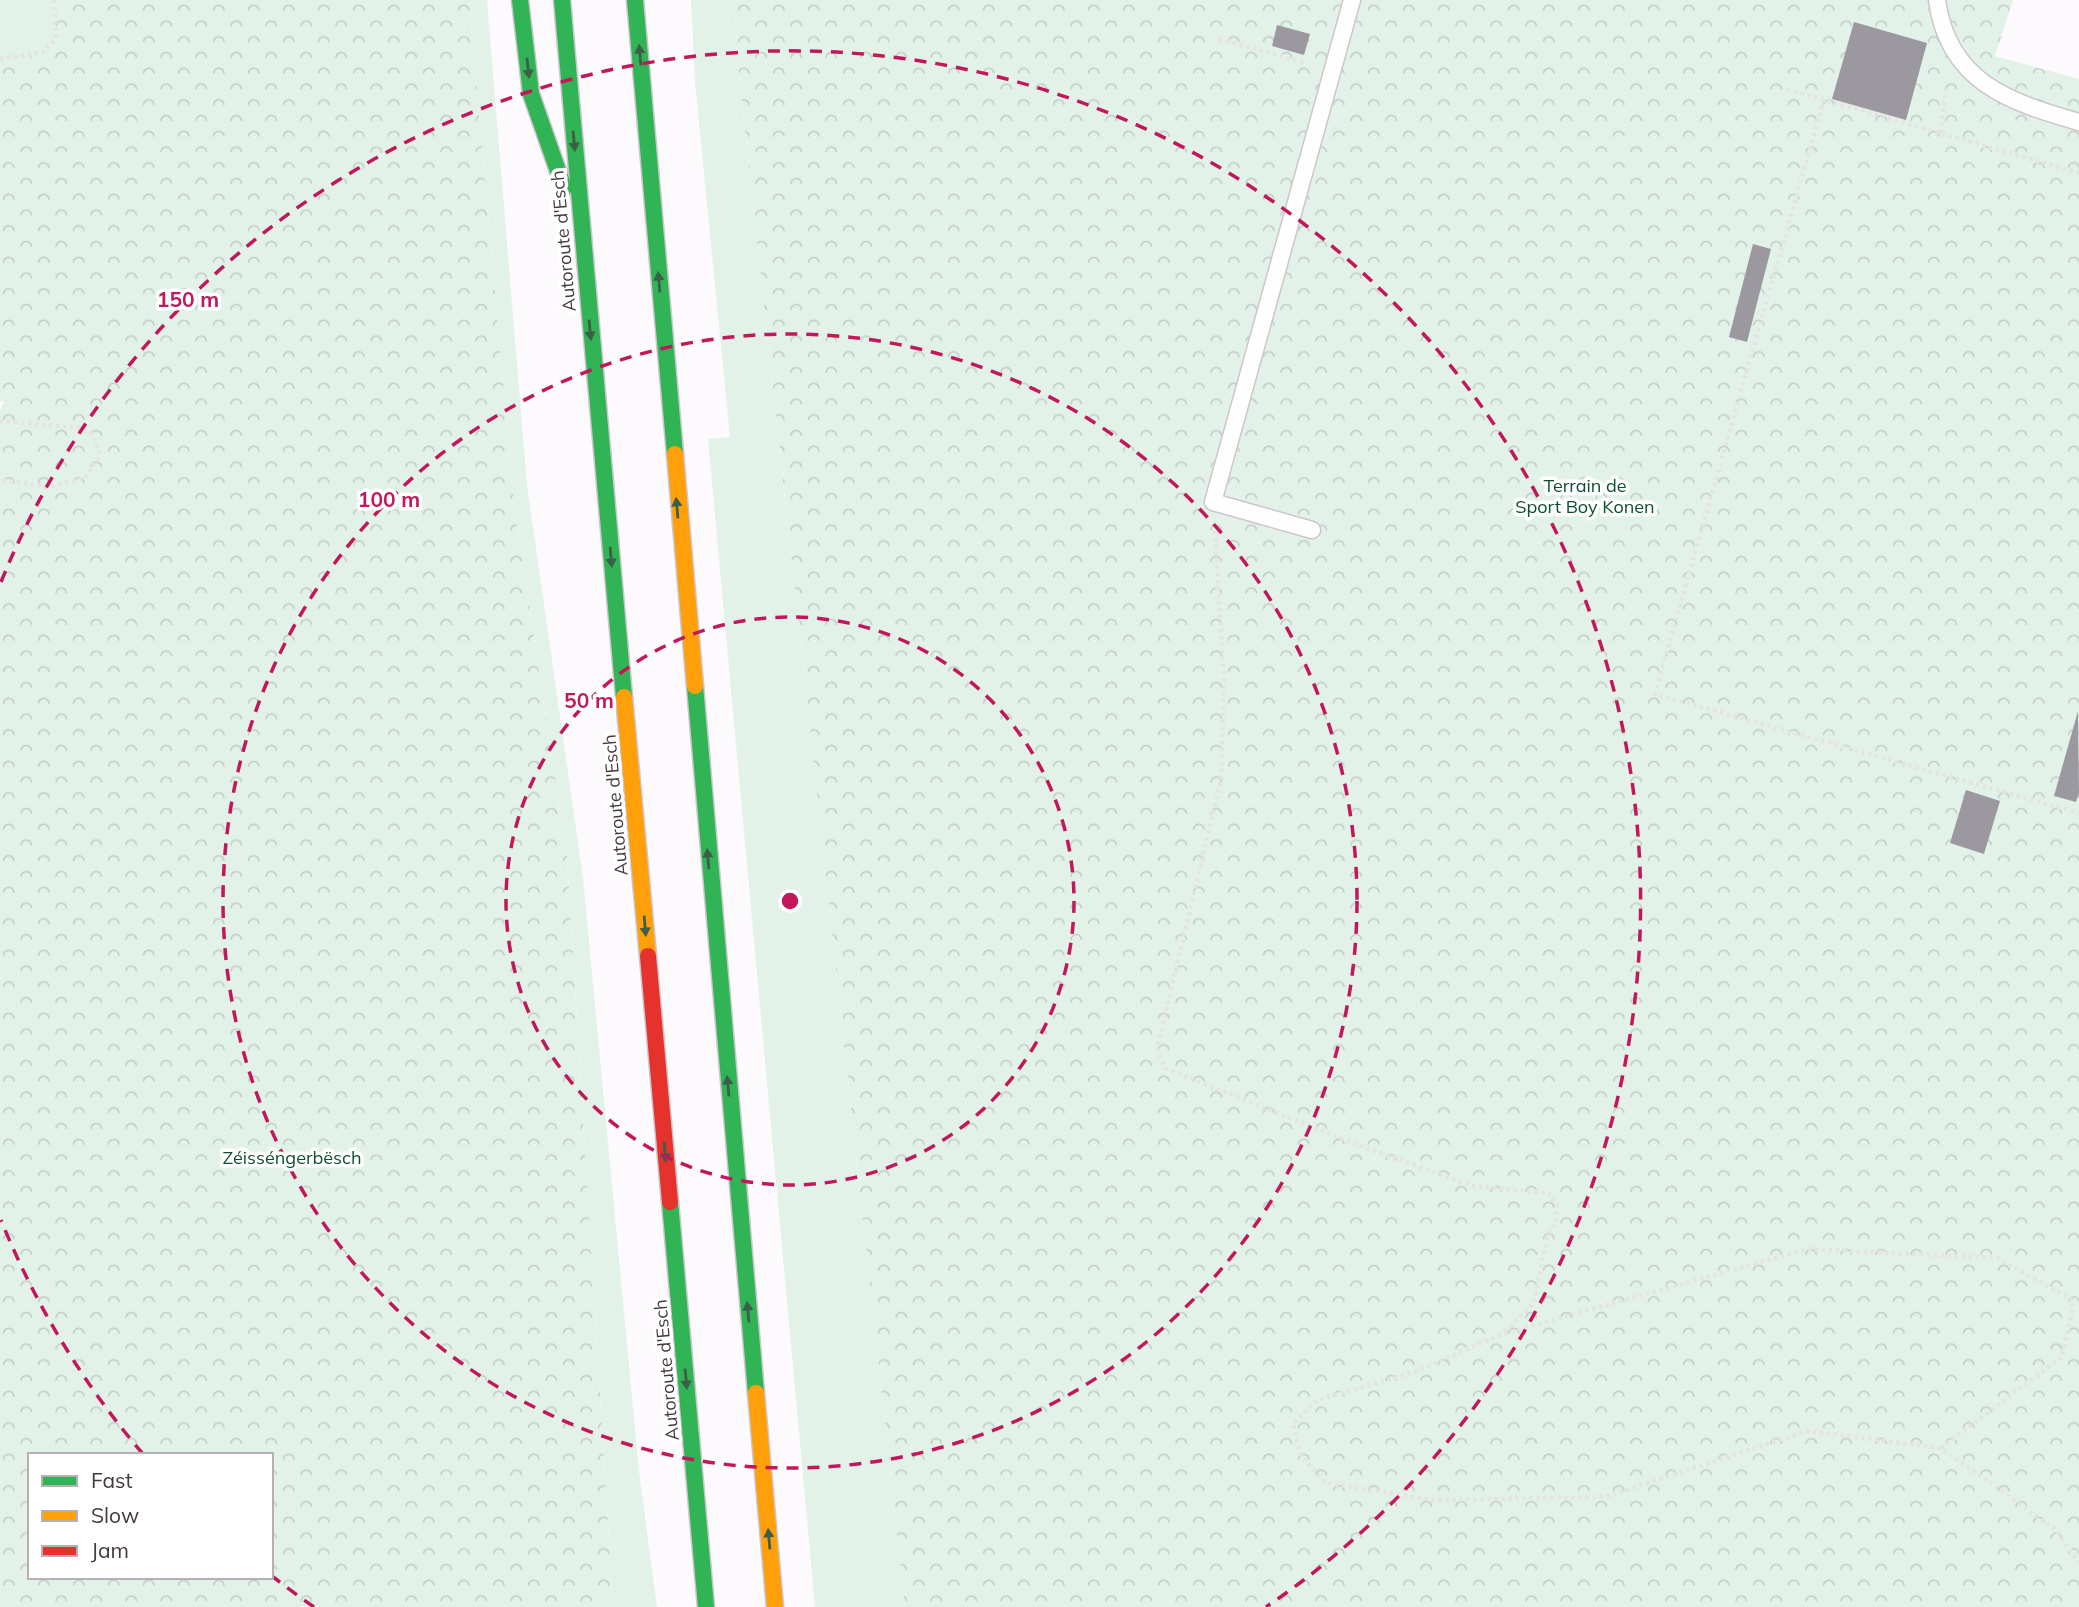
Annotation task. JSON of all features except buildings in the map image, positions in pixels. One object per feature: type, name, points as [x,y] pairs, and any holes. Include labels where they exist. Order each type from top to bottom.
[{"type":"highway","points":[[520,0],[531,94],[582,238]]},
{"type":"highway","name":"Autoroute d'Esch","points":[[562,0],[706,1607]]},
{"type":"highway","points":[[635,0],[775,1607]]},
{"type":"lane","points":[[1312,530],[1213,502],[1352,0]]},
{"type":"lane","points":[[1937,0],[1950,47],[1980,83],[2027,107],[2079,122]]},
{"type":"path","points":[[0,59],[44,52],[56,38],[54,0]]},
{"type":"path","points":[[1219,39],[1332,71]]},
{"type":"path","points":[[1941,133],[1950,47]]},
{"type":"path","points":[[1787,89],[2079,173]]},
{"type":"path","points":[[1824,99],[1656,694],[2079,813]]},
{"type":"path","points":[[0,421],[38,427],[76,427],[94,436],[100,456],[85,478],[50,487],[0,480]]},
{"type":"path","points":[[1213,502],[1224,681],[1221,780],[1157,1048],[1165,1068],[1355,1144],[1473,1186],[1549,1193],[1557,1206],[1555,1224],[1547,1237],[1534,1303],[1502,1334]]},
{"type":"path","points":[[1941,1448],[2062,1357],[2074,1301],[1998,1258],[1808,1249],[1502,1334],[1416,1372],[1317,1399],[1293,1424],[1301,1456],[1326,1483],[1433,1500],[1605,1497],[1807,1431],[1941,1448],[2055,1529],[2079,1563]]},
{"type":"green space","points":[[0,0],[54,0],[56,38],[44,52],[0,68]]},
{"type":"green space","name":"Zéisséngerbësch","points":[[54,0],[469,0],[514,506],[567,857],[613,1607],[0,1607],[0,411],[4,401],[0,401],[0,68],[44,52],[56,38]]},
{"type":"green space","points":[[469,0],[487,0],[527,485],[583,878],[639,1471],[657,1607],[613,1607],[567,857],[514,506]]},
{"type":"green space","points":[[691,0],[734,0],[739,75],[905,1607],[815,1607],[708,439],[730,437],[695,82]]},
{"type":"green space","name":"Terrain de Sport Boy Konen","points":[[734,0],[2013,0],[1995,56],[2079,79],[2079,1607],[905,1607],[739,75]]},
{"type":"traffic: fast","points":[[520,0],[531,94],[564,188]]},
{"type":"traffic: fast","points":[[562,0],[624,697]]},
{"type":"traffic: fast","points":[[635,0],[675,454]]},
{"type":"traffic: fast","points":[[695,686],[756,1393]]},
{"type":"traffic: fast","points":[[670,1202],[706,1607]]},
{"type":"traffic: slow","points":[[675,454],[695,686]]},
{"type":"traffic: slow","points":[[624,697],[648,956]]},
{"type":"traffic: slow","points":[[756,1393],[775,1607]]},
{"type":"traffic: jam","points":[[648,956],[670,1202]]}]
